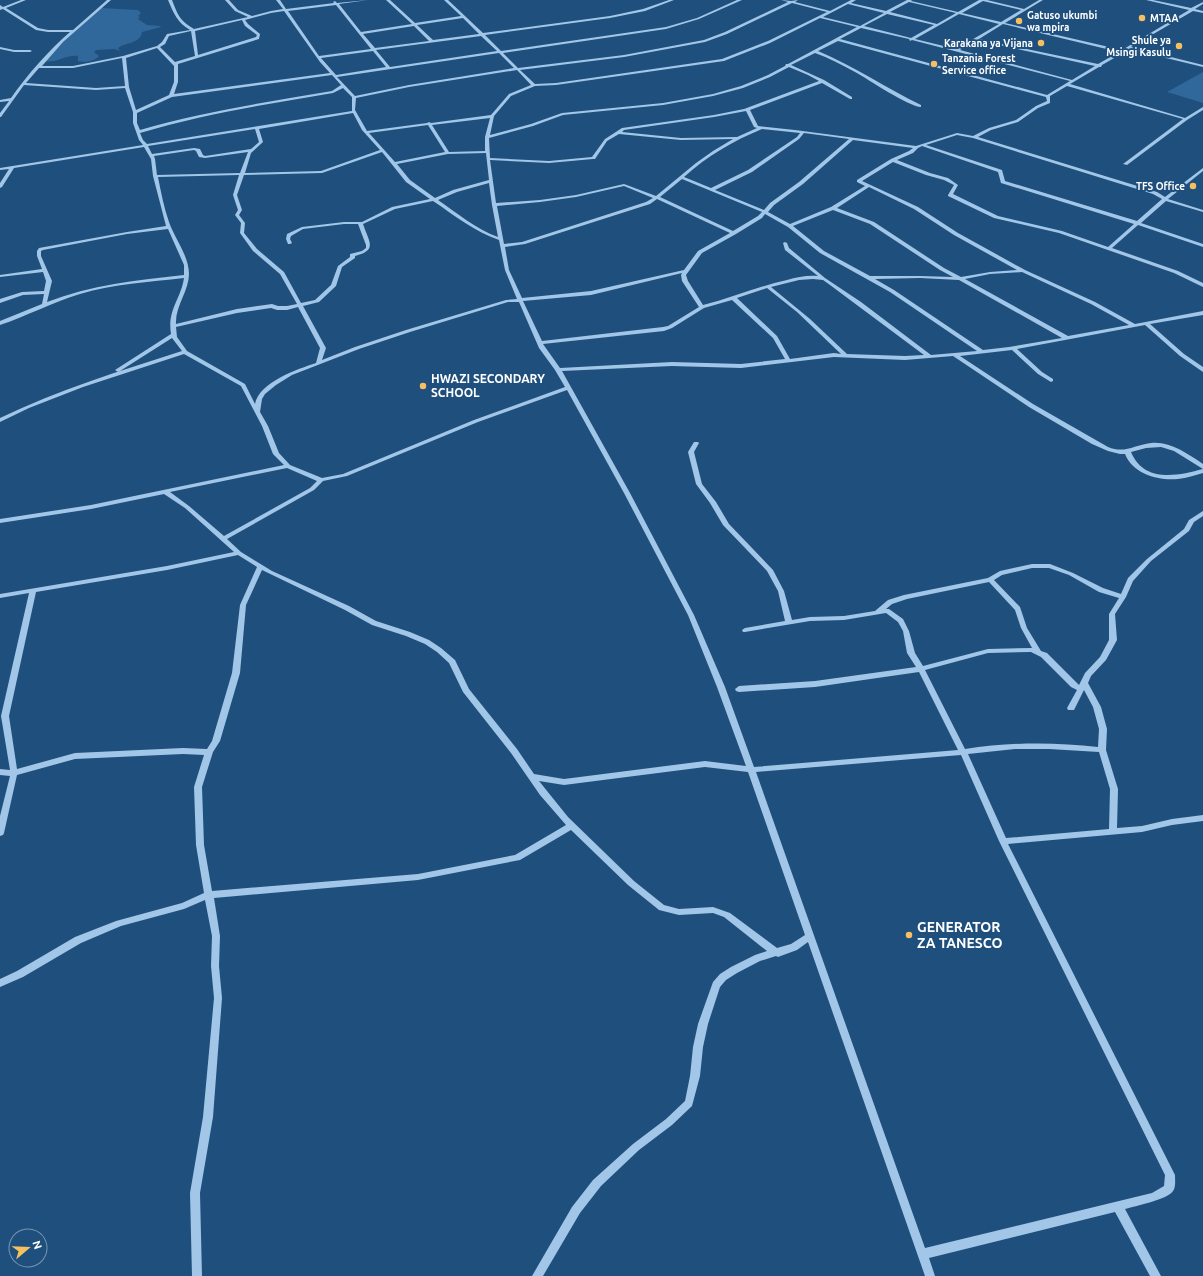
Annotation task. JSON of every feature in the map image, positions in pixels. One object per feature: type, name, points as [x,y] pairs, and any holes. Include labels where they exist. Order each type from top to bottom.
[{"type":"street","points":[[1,8],[24,0]]},
{"type":"street","points":[[0,116],[23,84],[62,41],[109,0]]},
{"type":"street","points":[[170,0],[178,18],[193,30],[197,56]]},
{"type":"street","points":[[227,0],[240,14],[252,16]]},
{"type":"street","points":[[278,0],[333,75],[354,97]]},
{"type":"street","points":[[38,67],[73,67],[124,57],[158,47],[164,43],[168,35],[285,10],[335,2],[366,0]]},
{"type":"street","points":[[388,0],[433,42]]},
{"type":"street","points":[[446,0],[484,35],[534,85]]},
{"type":"street","points":[[319,57],[610,17],[644,10],[672,0]]},
{"type":"street","points":[[135,112],[171,96],[389,68],[613,37],[679,26],[697,20],[740,0]]},
{"type":"street","points":[[783,0],[831,12]]},
{"type":"street","points":[[354,97],[409,86],[518,69],[624,56],[705,40],[726,33],[796,0]]},
{"type":"street","points":[[854,0],[769,42],[724,60],[571,82],[534,85],[510,94],[492,116],[487,136],[488,155],[490,181],[507,270],[540,344],[558,370],[627,493],[691,615],[721,687],[930,1276]]},
{"type":"street","points":[[910,40],[982,0],[1025,10]]},
{"type":"street","points":[[957,50],[1041,0]]},
{"type":"street","points":[[1148,0],[1203,12]]},
{"type":"street","points":[[487,136],[532,125],[562,114],[654,105],[713,95],[742,87],[788,65],[885,12],[909,1],[1124,52]]},
{"type":"street","points":[[335,2],[389,68]]},
{"type":"street","points":[[848,3],[937,25]]},
{"type":"street","points":[[836,39],[1048,96],[1124,52],[1203,3]]},
{"type":"street","points":[[1,8],[37,29],[48,31],[73,31]]},
{"type":"street","points":[[361,33],[463,17]]},
{"type":"street","points":[[820,17],[910,40],[957,50],[1073,81]]},
{"type":"street","points":[[175,65],[179,62],[197,56],[240,45],[258,38],[258,35],[246,25],[243,19]]},
{"type":"street","points":[[976,38],[1100,66]]},
{"type":"street","points":[[158,47],[175,65],[176,82],[171,96]]},
{"type":"street","points":[[0,48],[14,51],[30,51]]},
{"type":"street","points":[[1130,48],[1203,66]]},
{"type":"street","points":[[815,51],[837,60],[900,97],[920,106]]},
{"type":"street","points":[[124,57],[127,88],[135,112],[134,123],[141,140],[151,155],[165,215],[186,265],[187,276],[183,291],[174,308],[173,326],[175,340],[185,352],[243,385],[265,426],[276,454],[288,466],[321,480]]},
{"type":"street","points":[[788,65],[823,81],[851,98]]},
{"type":"street","points":[[394,163],[448,153],[488,155],[549,162],[592,158],[606,140],[623,129],[682,122],[747,109],[805,86],[823,81]]},
{"type":"street","points":[[23,84],[127,88]]},
{"type":"street","points":[[1068,85],[1186,119]]},
{"type":"street","points":[[138,132],[169,123],[261,104],[333,92],[343,86]]},
{"type":"street","points":[[974,137],[1017,121],[1037,107],[1049,102],[1048,96]]},
{"type":"street","points":[[354,97],[352,107],[366,132],[408,181],[465,221],[501,243],[514,245],[531,241],[648,203],[658,198],[704,158],[737,138],[762,128]]},
{"type":"street","points":[[0,101],[13,99]]},
{"type":"street","points":[[1126,164],[1203,108]]},
{"type":"street","points":[[747,109],[756,127],[916,147],[957,134],[974,137],[1147,190],[1165,199],[1203,211]]},
{"type":"street","points":[[0,169],[354,112]]},
{"type":"street","points":[[366,132],[492,116]]},
{"type":"street","points":[[429,124],[448,153]]},
{"type":"street","points":[[257,128],[262,142],[249,153],[235,195],[240,210],[237,216],[242,219],[244,225],[242,233],[255,250],[282,273],[323,348],[318,364]]},
{"type":"street","points":[[713,189],[750,171],[798,138],[803,132]]},
{"type":"street","points":[[618,133],[681,139],[737,138]]},
{"type":"street","points":[[702,307],[685,281],[683,275],[700,252],[760,217],[772,204],[801,183],[852,139]]},
{"type":"street","points":[[922,146],[1000,171],[1003,182],[1137,223],[1203,246]]},
{"type":"street","points":[[916,147],[911,152],[893,160],[859,181],[916,208],[956,234],[1023,271],[1093,304],[1133,325]]},
{"type":"street","points":[[151,155],[194,149],[198,150],[201,156],[205,157],[252,150]]},
{"type":"street","points":[[155,176],[322,172],[383,150]]},
{"type":"street","points":[[893,160],[928,174],[946,179],[956,185],[950,195],[996,217],[1060,232],[1109,248],[1176,272],[1203,285]]},
{"type":"street","points":[[0,187],[12,167]]},
{"type":"street","points":[[1109,248],[1165,199],[1202,171]]},
{"type":"street","points":[[682,177],[765,212],[790,226],[822,252],[892,291],[982,352]]},
{"type":"street","points":[[290,243],[288,239],[289,235],[302,228],[344,223],[360,224],[394,208],[435,199],[455,191],[490,181]]},
{"type":"street","points":[[494,204],[540,201],[576,196],[624,185],[658,198],[734,233]]},
{"type":"street","points":[[790,226],[833,208],[868,186]]},
{"type":"street","points":[[833,208],[872,223],[942,269],[1067,338]]},
{"type":"street","points":[[173,326],[237,311],[272,306],[277,308],[317,301],[333,286],[340,266],[353,257],[352,255],[364,252],[368,248],[360,224]]},
{"type":"street","points":[[44,305],[49,281],[39,256],[39,251],[41,249],[127,233],[169,227]]},
{"type":"street","points":[[785,243],[787,249],[849,298],[859,303],[930,357]]},
{"type":"street","points":[[0,276],[45,270]]},
{"type":"street","points":[[257,412],[263,393],[290,374],[408,330],[473,310],[519,299],[591,293],[685,271]]},
{"type":"street","points":[[869,278],[920,277],[959,279],[990,273],[1023,271]]},
{"type":"street","points":[[0,323],[79,291],[104,286],[187,276]]},
{"type":"street","points":[[540,344],[664,329],[670,327],[702,307],[734,299],[788,281],[818,277],[825,279]]},
{"type":"street","points":[[768,288],[782,297],[826,335],[846,356]]},
{"type":"street","points":[[0,301],[22,294],[46,292]]},
{"type":"street","points":[[734,299],[775,337],[788,360]]},
{"type":"street","points":[[558,370],[672,364],[741,366],[834,355],[905,358],[955,355],[1013,348],[1203,313]]},
{"type":"street","points":[[1145,323],[1182,355],[1203,370]]},
{"type":"street","points":[[110,376],[174,334]]},
{"type":"street","points":[[1013,348],[1040,373],[1051,380]]},
{"type":"street","points":[[0,420],[27,407],[110,376],[185,352]]},
{"type":"street","points":[[955,355],[1064,426],[1110,450],[1119,453],[1128,453],[1146,446],[1156,445],[1185,454],[1203,467]]},
{"type":"street","points":[[223,539],[312,488],[321,480],[345,475],[476,421],[568,388]]},
{"type":"street","points":[[696,443],[690,452],[700,484],[713,502],[726,525],[770,570],[781,591],[789,623]]},
{"type":"street","points":[[1128,453],[1129,458],[1135,465],[1146,472],[1160,476],[1177,477],[1203,471]]},
{"type":"street","points":[[0,521],[91,507],[288,466]]},
{"type":"street","points":[[166,492],[187,507],[223,539],[261,566],[287,581],[347,608],[374,623],[408,634],[427,642],[439,650],[452,662],[466,690],[514,751],[560,814],[631,883],[662,908],[679,912],[713,910],[727,915],[768,948],[778,953]]},
{"type":"street","points":[[1071,708],[1088,675],[1103,658],[1113,640],[1112,614],[1130,580],[1149,560],[1187,530],[1191,521],[1203,513]]},
{"type":"street","points":[[0,596],[32,592],[167,568],[240,552]]},
{"type":"street","points":[[197,1276],[195,1193],[208,1117],[218,998],[215,966],[216,936],[200,845],[198,787],[209,752],[216,741],[236,673],[243,605],[261,566]]},
{"type":"street","points":[[878,613],[890,602],[906,597],[990,580],[1000,573],[1032,566],[1050,566],[1070,574],[1101,590],[1122,597]]},
{"type":"street","points":[[990,580],[1018,609],[1024,628],[1038,652]]},
{"type":"street","points":[[0,833],[14,773],[5,716],[32,592]]},
{"type":"street","points":[[745,630],[810,620],[844,618],[888,612],[901,621],[906,631],[910,653],[921,669],[963,752],[1002,841],[1170,1175],[1169,1189],[1154,1198],[923,1254]]},
{"type":"street","points":[[739,689],[815,684],[921,669],[988,651],[1032,650],[1044,654],[1074,685],[1082,686],[1097,707],[1103,729],[1102,750],[1114,789],[1112,816],[1113,832]]},
{"type":"street","points":[[532,777],[564,782],[705,764],[751,770],[963,752],[1021,745],[1072,746],[1102,750]]},
{"type":"street","points":[[0,772],[14,773],[75,756],[183,751],[209,752]]},
{"type":"street","points":[[1002,841],[1142,829],[1172,822],[1203,818]]},
{"type":"street","points":[[0,983],[20,974],[78,940],[119,923],[184,906],[208,895],[418,877],[517,858],[572,826]]},
{"type":"street","points":[[537,1276],[576,1210],[596,1183],[636,1147],[669,1122],[689,1103],[703,1024],[716,985],[723,977],[734,970],[758,958],[794,947],[810,936]]},
{"type":"street","points":[[1118,1207],[1156,1276]]},
{"type":"shaded area","points":[[101,8],[138,10],[141,13],[138,16],[140,17],[138,19],[147,25],[161,27],[142,32],[139,39],[136,41],[118,48],[120,51],[115,49],[96,50],[94,52],[99,56],[89,61],[78,61],[78,56],[69,56],[48,62],[44,61],[62,41]]},
{"type":"shaded area","points":[[1203,72],[1203,103],[1167,92]]},
{"type":"place","name":"MTAA","points":[[1142,18]]},
{"type":"place","name":"Gatuso ukumbi wa mpira","points":[[1019,21]]},
{"type":"place","name":"Karakana ya Vijana","points":[[1041,43]]},
{"type":"place","name":"Shule ya Msingi Kasulu","points":[[1179,46]]},
{"type":"place","name":"Tanzania Forest Service office","points":[[934,64]]},
{"type":"place","name":"TFS Office","points":[[1193,186]]},
{"type":"place","name":"HWAZI SECONDARY SCHOOL","points":[[423,386]]},
{"type":"place","name":"GENERATOR ZA TANESCO","points":[[909,935]]}]
